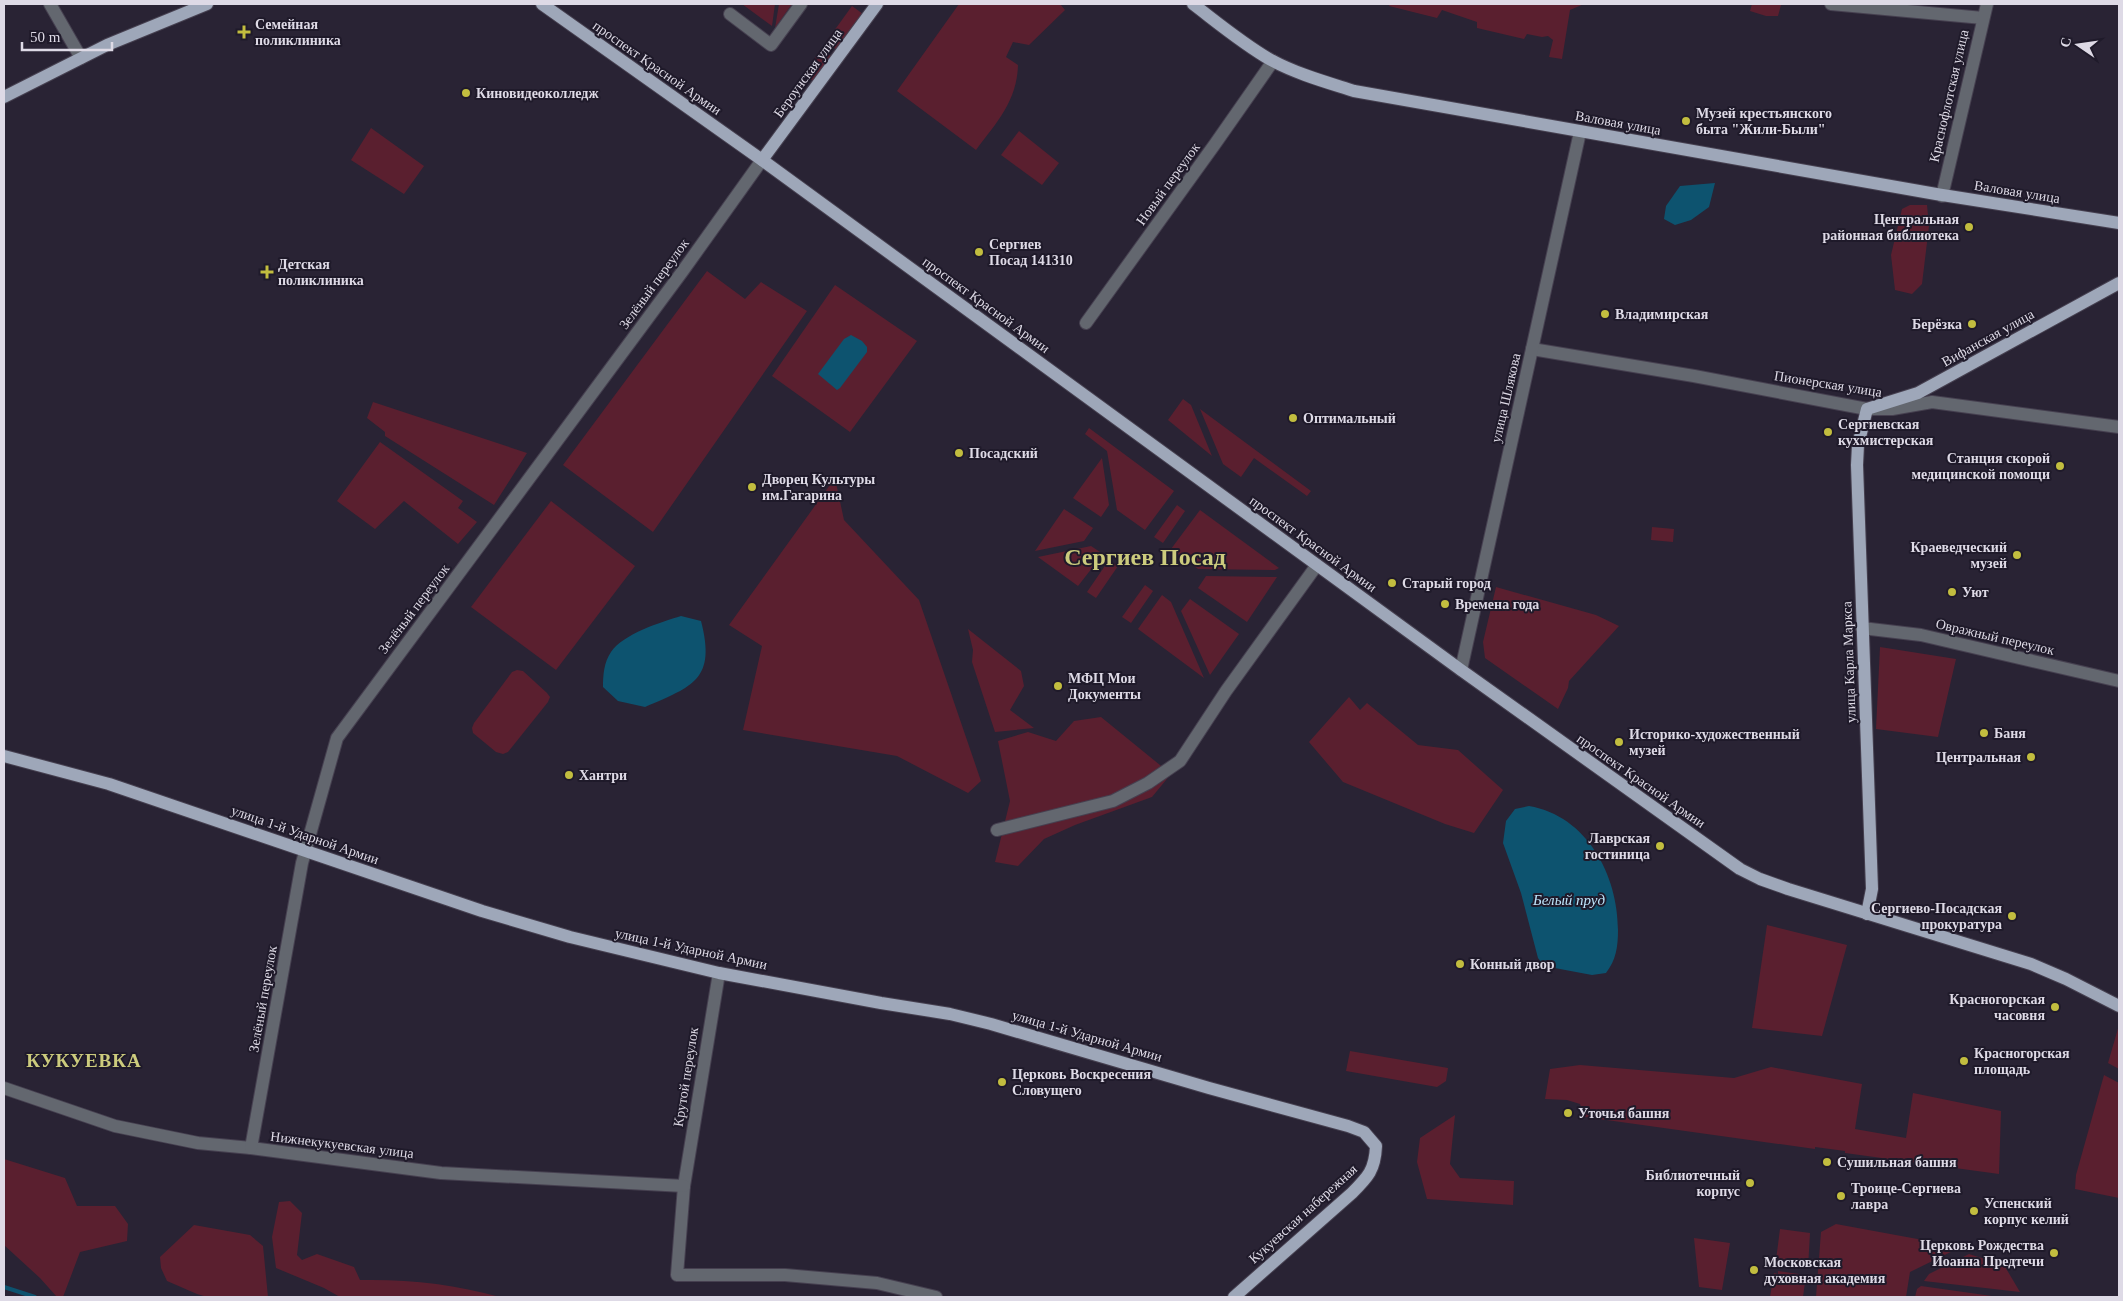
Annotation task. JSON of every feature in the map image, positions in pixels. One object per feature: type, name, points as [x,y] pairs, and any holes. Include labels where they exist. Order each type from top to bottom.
[{"type":"main road","points":[[4,97],[81,58],[207,4]]},
{"type":"main road","name":"проспект Красной Армии","points":[[542,4],[762,160],[1461,670],[1740,869],[1767,882],[2031,964],[2066,979],[2119,1006]]},
{"type":"main road","name":"Бероунская улица","points":[[762,160],[877,4]]},
{"type":"main road","name":"Валовая улица","points":[[1193,4],[1243,42],[1272,61],[1311,77],[1354,91],[1942,196],[2119,224]]},
{"type":"main road","name":"Вифанская улица","points":[[1867,409],[1918,393],[2119,283]]},
{"type":"main road","name":"улица Карла Маркса","points":[[1867,409],[1858,445],[1857,465],[1872,889],[1867,914]]},
{"type":"main road","name":"улица 1-й Ударной Армии","points":[[4,756],[109,784],[508,919],[570,937],[719,973],[950,1014],[991,1024],[1209,1088],[1348,1126],[1364,1132],[1376,1146]]},
{"type":"main road","name":"Кукуевская набережная","points":[[1234,1296],[1369,1176],[1376,1158],[1376,1146]]},
{"type":"street","points":[[50,4],[81,58]]},
{"type":"street","points":[[730,14],[771,45],[801,4]]},
{"type":"street","points":[[1831,4],[1983,18]]},
{"type":"street","name":"Краснофлотская улица","points":[[1942,196],[1987,4]]},
{"type":"street","name":"Новый переулок","points":[[1086,323],[1216,144],[1272,61]]},
{"type":"street","name":"улица Шлякова","points":[[1461,670],[1580,132]]},
{"type":"street","name":"Зелёный переулок","points":[[252,1148],[306,851],[337,738],[660,303],[762,160]]},
{"type":"street","name":"Пионерская улица","points":[[1532,349],[1694,376],[1867,409],[1892,409],[1932,402],[2119,427]]},
{"type":"street","points":[[997,830],[1113,801],[1148,784],[1180,761],[1226,691],[1317,565]]},
{"type":"street","name":"Овражный переулок","points":[[1862,628],[1921,635],[2119,681]]},
{"type":"street","name":"Крутой переулок","points":[[719,973],[684,1186],[677,1275],[794,1275],[877,1283],[936,1297]]},
{"type":"street","name":"Нижнекукуевская улица","points":[[4,1088],[115,1126],[198,1143],[441,1172],[684,1186]]},
{"type":"shaded area","points":[[742,4],[775,4],[772,26]]},
{"type":"shaded area","points":[[779,4],[792,4],[775,28]]},
{"type":"shaded area","points":[[959,4],[1060,4],[1065,10],[1029,45],[1013,42],[1006,57],[1018,65],[1014,90],[1004,110],[976,150],[897,91]]},
{"type":"shaded area","points":[[1390,4],[1584,4],[1570,10],[1562,59],[1549,57],[1553,40],[1548,36],[1542,37],[1527,34],[1524,39],[1477,28],[1477,22],[1442,10],[1437,18],[1389,6]]},
{"type":"shaded area","points":[[1752,4],[1781,5],[1778,16],[1766,16],[1750,11]]},
{"type":"shaded area","points":[[852,6],[863,14],[837,50],[826,42]]},
{"type":"shaded area","points":[[821,49],[832,57],[814,82],[804,74]]},
{"type":"shaded area","points":[[371,128],[424,166],[404,194],[351,160]]},
{"type":"shaded area","points":[[1019,131],[1059,163],[1042,185],[1001,155]]},
{"type":"shaded area","points":[[1910,205],[1927,205],[1929,226],[1922,284],[1912,294],[1895,290],[1891,255],[1902,209]]},
{"type":"shaded area","points":[[707,271],[745,299],[761,282],[807,311],[653,532],[563,465]]},
{"type":"shaded area","points":[[835,285],[917,341],[850,432],[772,376]]},
{"type":"shaded area","points":[[1183,399],[1191,405],[1212,456],[1168,420]]},
{"type":"shaded area","points":[[373,402],[527,453],[494,505],[385,436],[385,432],[367,418]]},
{"type":"shaded area","points":[[1200,409],[1311,491],[1307,496],[1254,458],[1241,477],[1223,464]]},
{"type":"shaded area","points":[[1089,428],[1174,491],[1145,530],[1117,510],[1107,451],[1085,434]]},
{"type":"shaded area","points":[[380,442],[463,501],[458,508],[477,522],[458,544],[404,501],[375,529],[337,501]]},
{"type":"shaded area","points":[[1102,458],[1109,505],[1101,517],[1073,498]]},
{"type":"shaded area","points":[[835,478],[844,520],[919,600],[981,781],[968,793],[897,756],[743,730],[762,646],[729,625]]},
{"type":"shaded area","points":[[551,501],[635,566],[556,670],[471,607]]},
{"type":"shaded area","points":[[1177,505],[1185,511],[1163,543],[1154,537]]},
{"type":"shaded area","points":[[1064,509],[1093,528],[1084,541],[1035,551]]},
{"type":"shaded area","points":[[1200,510],[1279,568],[1275,570],[1198,569],[1171,549]]},
{"type":"shaded area","points":[[1652,527],[1674,529],[1673,542],[1651,540]]},
{"type":"shaded area","points":[[1091,546],[1103,554],[1078,586],[1038,557]]},
{"type":"shaded area","points":[[1109,560],[1118,566],[1096,598],[1087,592]]},
{"type":"shaded area","points":[[1206,576],[1277,577],[1247,622],[1198,588]]},
{"type":"shaded area","points":[[1145,585],[1153,591],[1131,623],[1122,617]]},
{"type":"shaded area","points":[[1496,587],[1596,615],[1619,626],[1569,681],[1568,688],[1558,709],[1485,658],[1483,642]]},
{"type":"shaded area","points":[[1162,595],[1171,602],[1204,678],[1138,629]]},
{"type":"shaded area","points":[[1190,599],[1239,634],[1210,675],[1181,611]]},
{"type":"shaded area","points":[[968,629],[1021,671],[1024,686],[1010,710],[1034,728],[995,732],[972,662],[973,650]]},
{"type":"shaded area","points":[[1880,647],[1956,659],[1938,737],[1876,729]]},
{"type":"shaded area","points":[[517,670],[523,671],[550,697],[508,752],[503,754],[496,752],[473,733],[472,728],[512,672]]},
{"type":"shaded area","points":[[1349,697],[1360,710],[1367,703],[1418,745],[1458,750],[1503,790],[1474,833],[1445,824],[1343,782],[1309,742]]},
{"type":"shaded area","points":[[1101,717],[1171,774],[1152,797],[1075,825],[1044,839],[1018,866],[995,862],[1010,801],[998,741],[1028,732],[1056,741],[1074,721]]},
{"type":"shaded area","points":[[1767,925],[1847,945],[1822,1036],[1752,1028]]},
{"type":"shaded area","points":[[2119,1025],[2119,1069],[2108,1063]]},
{"type":"shaded area","points":[[1350,1051],[1448,1068],[1446,1081],[1437,1087],[1346,1071]]},
{"type":"shaded area","points":[[1580,1065],[1734,1078],[1771,1067],[1862,1084],[1855,1129],[1906,1138],[1913,1093],[2001,1111],[1999,1174],[1845,1153],[1845,1151],[1815,1147],[1815,1149],[1585,1117],[1580,1104],[1567,1100],[1545,1099],[1550,1069]]},
{"type":"shaded area","points":[[2104,1075],[2119,1083],[2119,1198],[2075,1189],[2076,1175]]},
{"type":"shaded area","points":[[1455,1115],[1450,1164],[1460,1178],[1514,1181],[1513,1205],[1427,1199],[1417,1162],[1420,1138]]},
{"type":"shaded area","points":[[4,1159],[65,1178],[77,1206],[115,1206],[128,1224],[127,1241],[80,1252],[63,1297],[57,1297],[40,1278],[4,1245]]},
{"type":"shaded area","points":[[290,1201],[302,1213],[297,1255],[302,1260],[317,1254],[354,1267],[360,1280],[396,1280],[431,1283],[500,1297],[340,1297],[324,1288],[276,1268],[272,1237],[279,1202]]},
{"type":"shaded area","points":[[1836,1224],[1961,1247],[1910,1272],[1906,1297],[1816,1297],[1821,1232]]},
{"type":"shaded area","points":[[194,1225],[250,1235],[263,1246],[268,1297],[207,1297],[167,1281],[161,1268],[160,1257]]},
{"type":"shaded area","points":[[1780,1229],[1810,1233],[1808,1268],[1779,1263],[1780,1260],[1776,1260]]},
{"type":"shaded area","points":[[1694,1238],[1730,1243],[1722,1290],[1699,1287]]},
{"type":"shaded area","points":[[1969,1254],[2004,1265],[2020,1292],[1924,1281],[1929,1274]]},
{"type":"shaded area","points":[[1778,1271],[1806,1275],[1803,1297],[1770,1297],[1774,1273],[1778,1274]]},
{"type":"shaded area","points":[[1921,1286],[1999,1297],[1915,1297],[1917,1289]]},
{"type":"water","points":[[1715,183],[1709,207],[1691,220],[1675,225],[1664,219],[1666,206],[1680,186]]},
{"type":"water","points":[[851,335],[862,341],[867,347],[867,352],[837,390],[818,374],[844,339]]},
{"type":"water","points":[[681,616],[701,621],[705,640],[705,656],[703,668],[697,678],[677,693],[645,707],[618,701],[603,687],[604,669],[611,652],[633,634]]},
{"type":"water","name":"Белый пруд","points":[[1529,806],[1549,812],[1567,822],[1583,835],[1605,869],[1617,909],[1618,930],[1616,953],[1606,973],[1592,975],[1544,966],[1538,958],[1521,893],[1503,843],[1506,821],[1515,809]]},
{"type":"waterway","points":[[4,1287],[35,1297]]},
{"type":"place","name":"Семейная поликлиника","points":[[244,32]]},
{"type":"place","name":"Киновидеоколледж","points":[[466,93]]},
{"type":"place","name":"Музей крестьянского быта \"Жили-Были\"","points":[[1686,121]]},
{"type":"place","name":"Центральная районная библиотека","points":[[1969,227]]},
{"type":"place","name":"Сергиев Посад 141310","points":[[979,252]]},
{"type":"place","name":"Детская поликлиника","points":[[267,272]]},
{"type":"place","name":"Владимирская","points":[[1605,314]]},
{"type":"place","name":"Берёзка","points":[[1972,324]]},
{"type":"place","name":"Оптимальный","points":[[1293,418]]},
{"type":"place","name":"Сергиевская кухмистерская","points":[[1828,432]]},
{"type":"place","name":"Посадский","points":[[959,453]]},
{"type":"place","name":"Станция скорой медицинской помощи","points":[[2060,466]]},
{"type":"place","name":"Дворец Культуры им.Гагарина","points":[[752,487]]},
{"type":"place","name":"Краеведческий музей","points":[[2017,555]]},
{"type":"place","name":"Старый город","points":[[1392,583]]},
{"type":"place","name":"Уют","points":[[1952,592]]},
{"type":"place","name":"Времена года","points":[[1445,604]]},
{"type":"place","name":"МФЦ Мои Документы","points":[[1058,686]]},
{"type":"place","name":"Баня","points":[[1984,733]]},
{"type":"place","name":"Историко-художественный музей","points":[[1619,742]]},
{"type":"place","name":"Центральная","points":[[2031,757]]},
{"type":"place","name":"Хантри","points":[[569,775]]},
{"type":"place","name":"Лаврская гостиница","points":[[1660,846]]},
{"type":"place","name":"Сергиево-Посадская прокуратура","points":[[2012,916]]},
{"type":"place","name":"Конный двор","points":[[1460,964]]},
{"type":"place","name":"Красногорская часовня","points":[[2055,1007]]},
{"type":"place","name":"Красногорская площадь","points":[[1964,1061]]},
{"type":"place","name":"Церковь Воскресения Словущего","points":[[1002,1082]]},
{"type":"place","name":"Уточья башня","points":[[1568,1113]]},
{"type":"place","name":"Сушильная башня","points":[[1827,1162]]},
{"type":"place","name":"Библиотечный корпус","points":[[1750,1183]]},
{"type":"place","name":"Троице-Сергиева лавра","points":[[1841,1196]]},
{"type":"place","name":"Успенский корпус келий","points":[[1974,1211]]},
{"type":"place","name":"Церковь Рождества Иоанна Предтечи","points":[[2054,1253]]},
{"type":"place","name":"Московская духовная академия","points":[[1754,1270]]},
{"type":"district","name":"Сергиев Посад","points":[[1145,557]]},
{"type":"district","name":"КУКУЕВКА","points":[[84,1060]]}]
